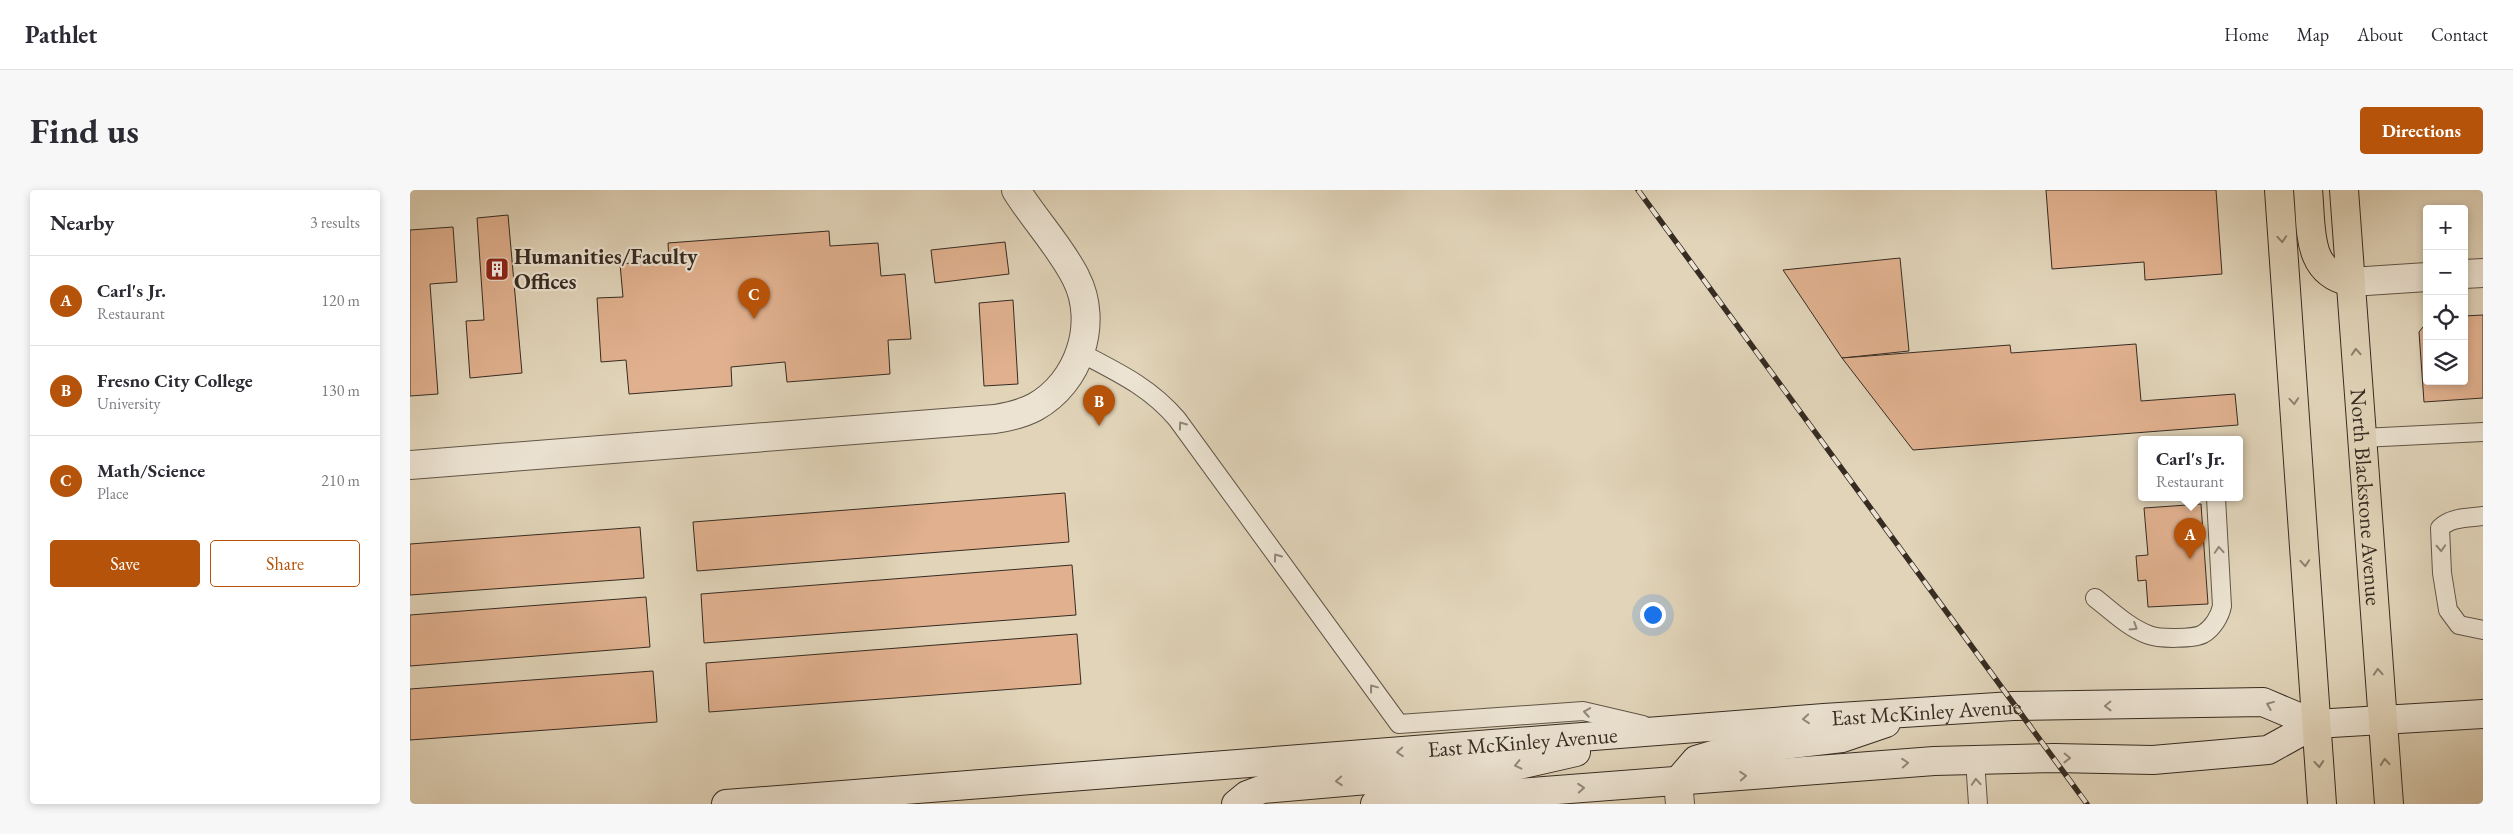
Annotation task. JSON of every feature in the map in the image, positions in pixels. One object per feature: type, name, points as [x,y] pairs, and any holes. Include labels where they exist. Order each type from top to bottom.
[{"type":"main road","points":[[410,465],[995,419],[1022,412],[1047,399],[1067,377],[1081,352],[1086,314],[1083,295],[1076,277],[1016,190]]},
{"type":"main road","points":[[2279,190],[2322,804]]},
{"type":"main road","points":[[2308,190],[2314,248],[2319,262],[2326,272],[2351,282],[2423,277]]},
{"type":"main road","name":"North Blackstone Avenue","points":[[2344,190],[2388,804]]},
{"type":"main road","points":[[2468,274],[2483,273]]},
{"type":"main road","name":"East McKinley Avenue","points":[[726,804],[783,802],[1923,711],[2013,706],[2263,702],[2315,724]]},
{"type":"main road","points":[[1679,792],[1696,760],[1723,752],[1842,738],[1923,711]]},
{"type":"main road","name":"East McKinley Avenue","points":[[1375,804],[1679,792],[1974,760],[2054,758],[2153,760],[2268,750],[2315,724],[2483,714]]},
{"type":"main road","points":[[1236,804],[1247,795],[1263,788],[1506,768],[1668,731]]},
{"type":"lane","points":[[1081,352],[1139,384],[1160,399],[1177,418],[1399,724],[1583,711],[1668,731]]},
{"type":"lane","points":[[2362,438],[2483,432]]},
{"type":"lane","points":[[2095,598],[2134,627],[2150,636],[2166,638],[2202,634],[2220,614],[2222,606],[2216,501]]},
{"type":"lane","points":[[2483,516],[2461,518],[2446,523],[2440,528],[2442,573],[2448,610],[2459,625],[2483,630]]},
{"type":"lane","points":[[1974,760],[1978,804]]},
{"type":"building","points":[[2046,190],[2216,190],[2222,274],[2145,280],[2144,262],[2052,269]]},
{"type":"building","name":"Humanities/Faculty Offices","points":[[508,215],[522,373],[470,378],[466,321],[484,320],[477,218]]},
{"type":"building","name":"Humanities/Faculty Offices","points":[[453,227],[457,282],[430,284],[438,394],[410,396],[410,230]]},
{"type":"building","points":[[829,231],[830,246],[878,243],[881,276],[905,274],[911,339],[888,340],[890,374],[787,382],[785,362],[731,367],[732,386],[629,394],[626,360],[601,362],[597,298],[623,297],[620,264],[669,260],[668,243]]},
{"type":"building","points":[[1005,242],[1009,274],[935,283],[931,250]]},
{"type":"building","points":[[1900,258],[1909,351],[1842,358],[1783,270]]},
{"type":"building","points":[[1013,300],[1018,384],[984,386],[979,303]]},
{"type":"building","points":[[2483,315],[2483,398],[2424,402],[2419,332],[2423,327],[2423,385],[2468,385],[2468,316]]},
{"type":"building","points":[[2136,344],[2141,401],[2235,394],[2238,425],[1913,450],[1842,358],[2010,345],[2011,353]]},
{"type":"building","points":[[1065,493],[1069,542],[697,571],[693,522]]},
{"type":"building","points":[[2201,504],[2208,604],[2148,607],[2146,580],[2138,581],[2136,556],[2148,555],[2144,508]]},
{"type":"building","points":[[640,527],[644,578],[410,595],[410,544]]},
{"type":"building","points":[[1072,565],[1076,615],[704,643],[701,594]]},
{"type":"building","points":[[646,597],[650,647],[410,666],[410,615]]},
{"type":"building","points":[[1077,634],[1081,684],[709,712],[706,663]]},
{"type":"building","points":[[653,671],[657,722],[410,740],[410,689]]},
{"type":"railway","points":[[1638,190],[2087,804]]},
{"type":"place","name":"Humanities/Faculty Offices","points":[[497,269]]},
{"type":"place","name":"Math/Science","points":[[754,319]]},
{"type":"place","name":"Fresno City College","points":[[1099,426]]},
{"type":"place","name":"Carl's Jr.","points":[[2190,559]]}]
